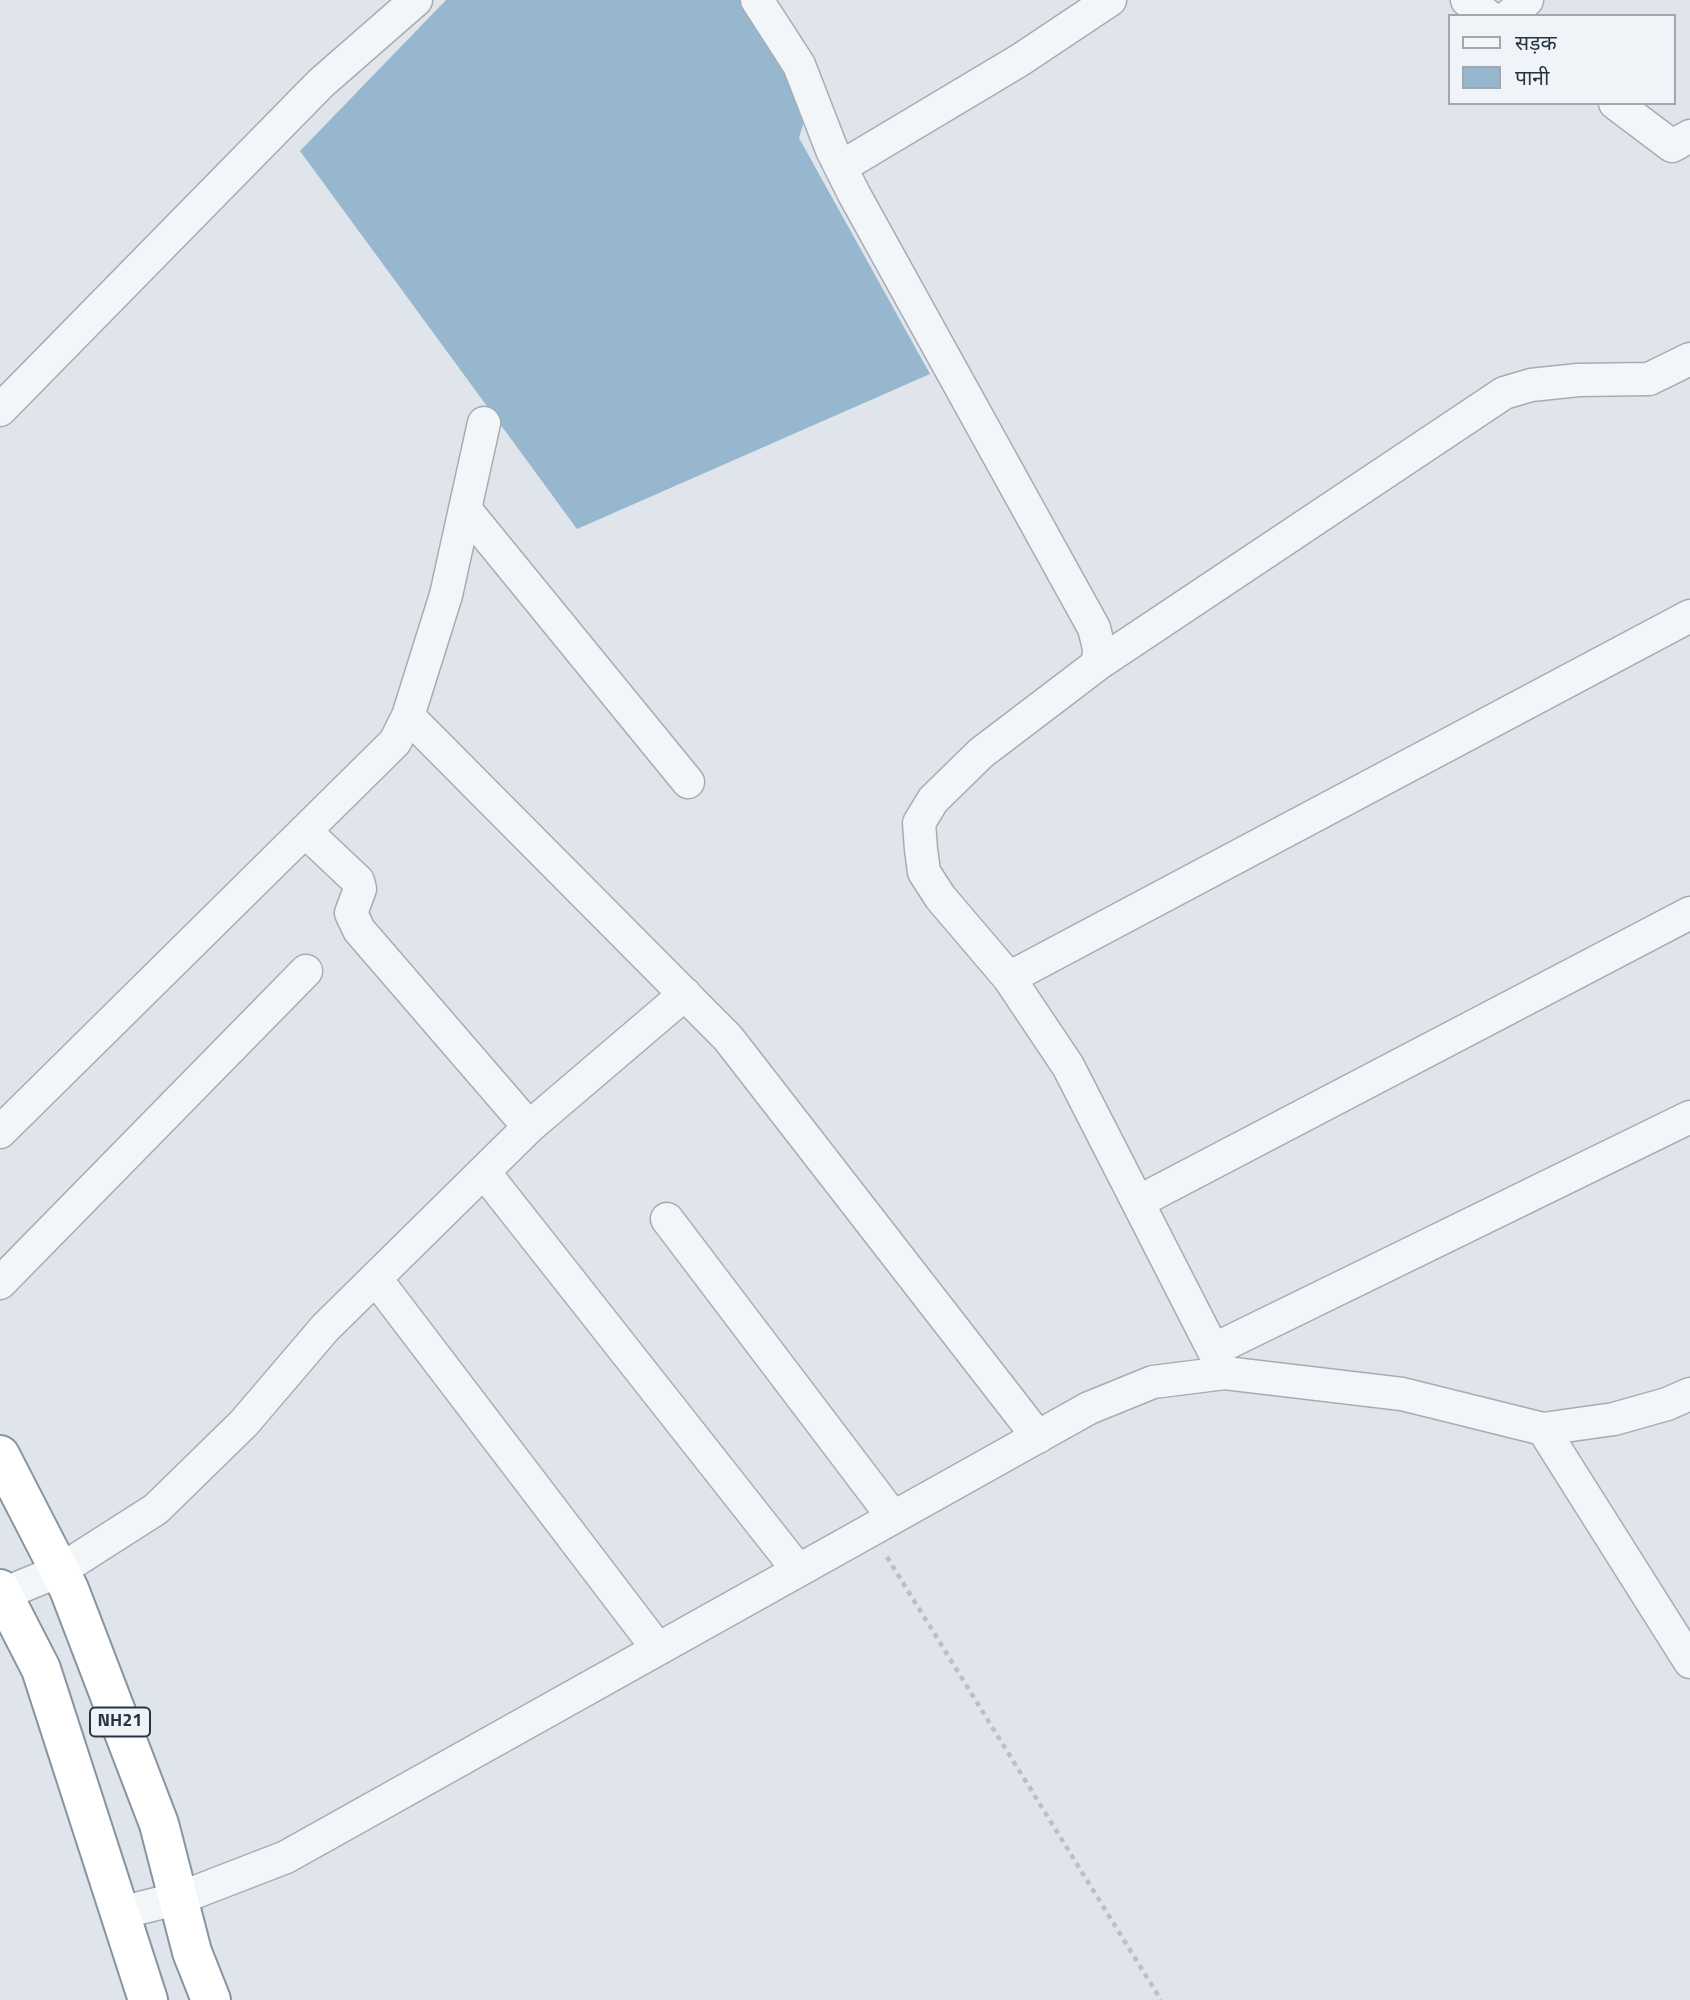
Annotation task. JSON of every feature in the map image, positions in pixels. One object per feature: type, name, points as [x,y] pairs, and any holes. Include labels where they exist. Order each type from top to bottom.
[{"type":"highway","name":"NH21","points":[[0,1455],[59,1572],[159,1824],[192,1952],[211,2000]]},
{"type":"highway","name":"NH21","points":[[1,1592],[41,1669],[148,2000]]},
{"type":"street","points":[[0,410],[321,83],[416,0]]},
{"type":"street","points":[[757,0],[799,65],[841,167],[1094,628],[1099,648],[1098,664]]},
{"type":"street","points":[[841,167],[1020,60],[1110,0]]},
{"type":"street","points":[[1467,0],[1485,14]]},
{"type":"street","points":[[1511,14],[1527,0]]},
{"type":"street","points":[[1617,105],[1662,142],[1672,146],[1687,145]]},
{"type":"street","points":[[1219,1362],[1068,1066],[1009,978],[940,897],[924,873],[919,823],[933,800],[982,753],[1098,664],[1504,393],[1531,385],[1578,380],[1649,379],[1690,359]]},
{"type":"street","points":[[0,1132],[395,742],[408,716],[446,595],[484,423]]},
{"type":"street","points":[[465,509],[688,782]]},
{"type":"street","points":[[1009,978],[1690,616]]},
{"type":"street","points":[[408,716],[685,995],[760,1076],[850,1199],[1038,1437]]},
{"type":"street","points":[[305,831],[358,881],[359,889],[351,913],[359,930],[528,1127]]},
{"type":"street","points":[[1138,1202],[1690,913]]},
{"type":"street","points":[[0,1283],[306,971]]},
{"type":"street","points":[[1,1592],[59,1572],[156,1509],[244,1423],[325,1328],[528,1127],[685,995]]},
{"type":"street","points":[[120,1913],[180,1898],[286,1857],[1089,1408],[1153,1382],[1219,1362],[1690,1117]]},
{"type":"street","points":[[484,1172],[798,1570]]},
{"type":"street","points":[[667,1219],[882,1523]]},
{"type":"street","points":[[376,1279],[658,1649]]},
{"type":"street","points":[[1219,1362],[1402,1394],[1543,1429],[1614,1419],[1667,1404],[1690,1394]]},
{"type":"street","points":[[1543,1429],[1690,1661]]},
{"type":"path","points":[[882,1523],[1161,2000]]},
{"type":"water","points":[[446,0],[745,0],[810,101],[799,138],[930,374],[577,529],[300,151]]}]
